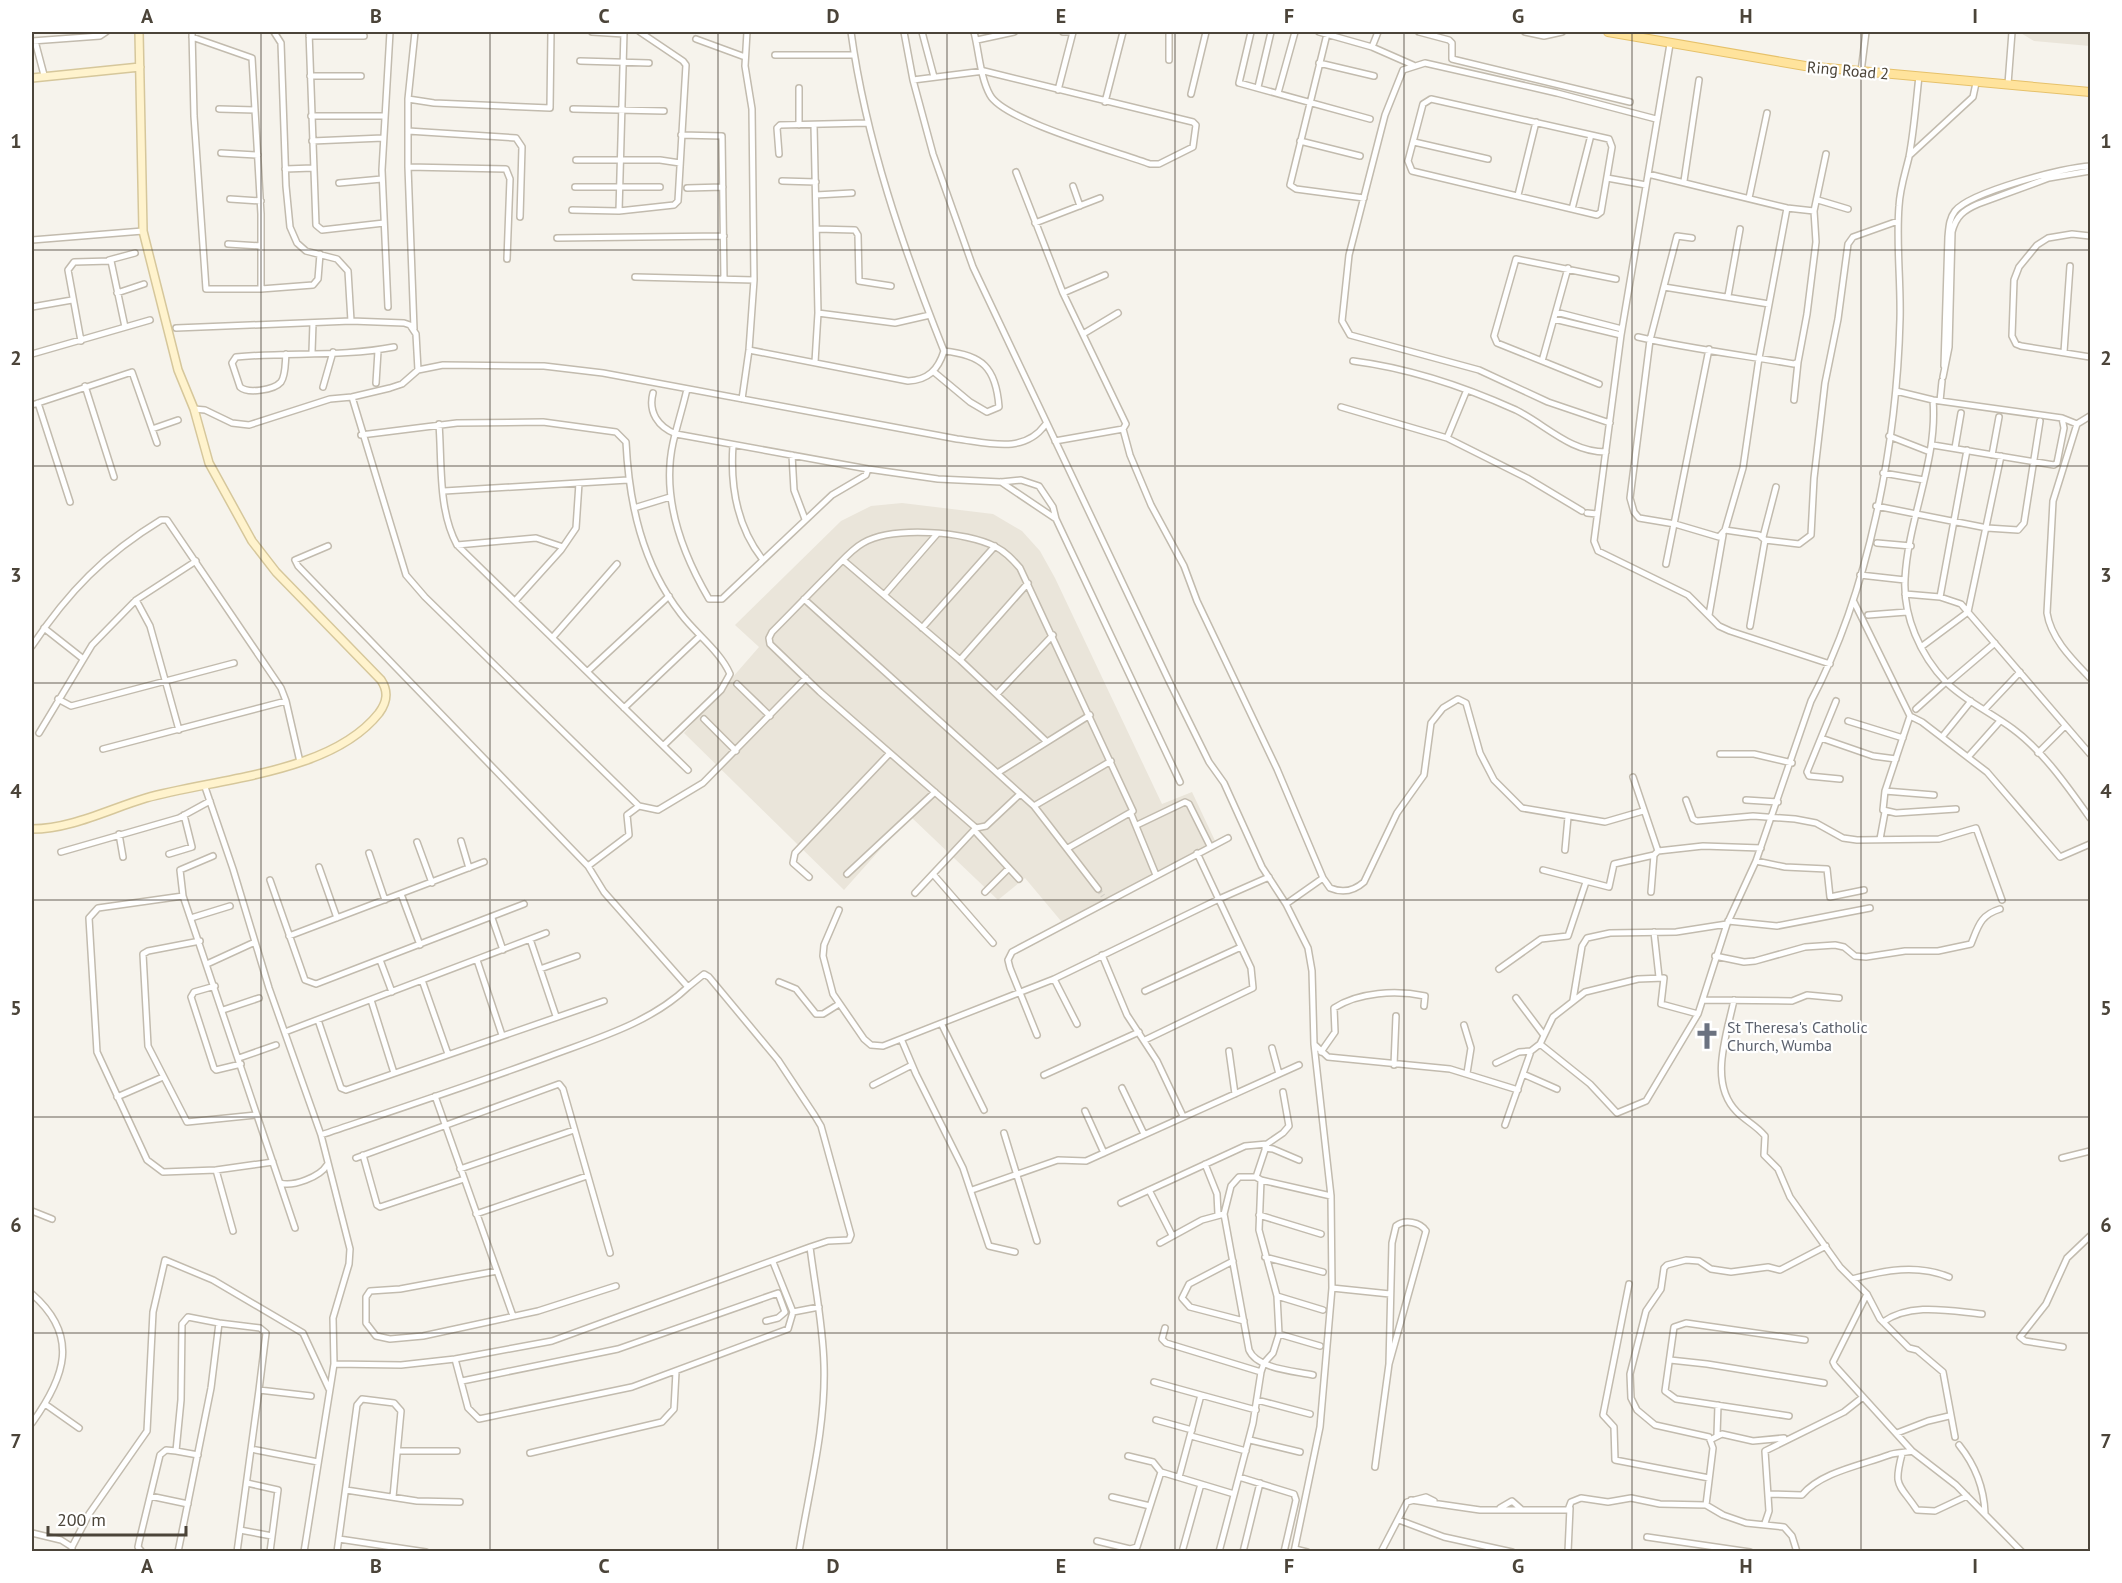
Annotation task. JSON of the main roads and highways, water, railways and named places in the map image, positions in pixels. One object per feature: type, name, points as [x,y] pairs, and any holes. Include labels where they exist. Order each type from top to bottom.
[{"type":"main road","name":"Ring Road 2","points":[[1608,32],[1805,66],[2091,92]]},
{"type":"tunnel","points":[[1098,889],[1103,896]]},
{"type":"place","name":"St Theresa's Catholic Church, Wumba","points":[[1707,1036]]}]
